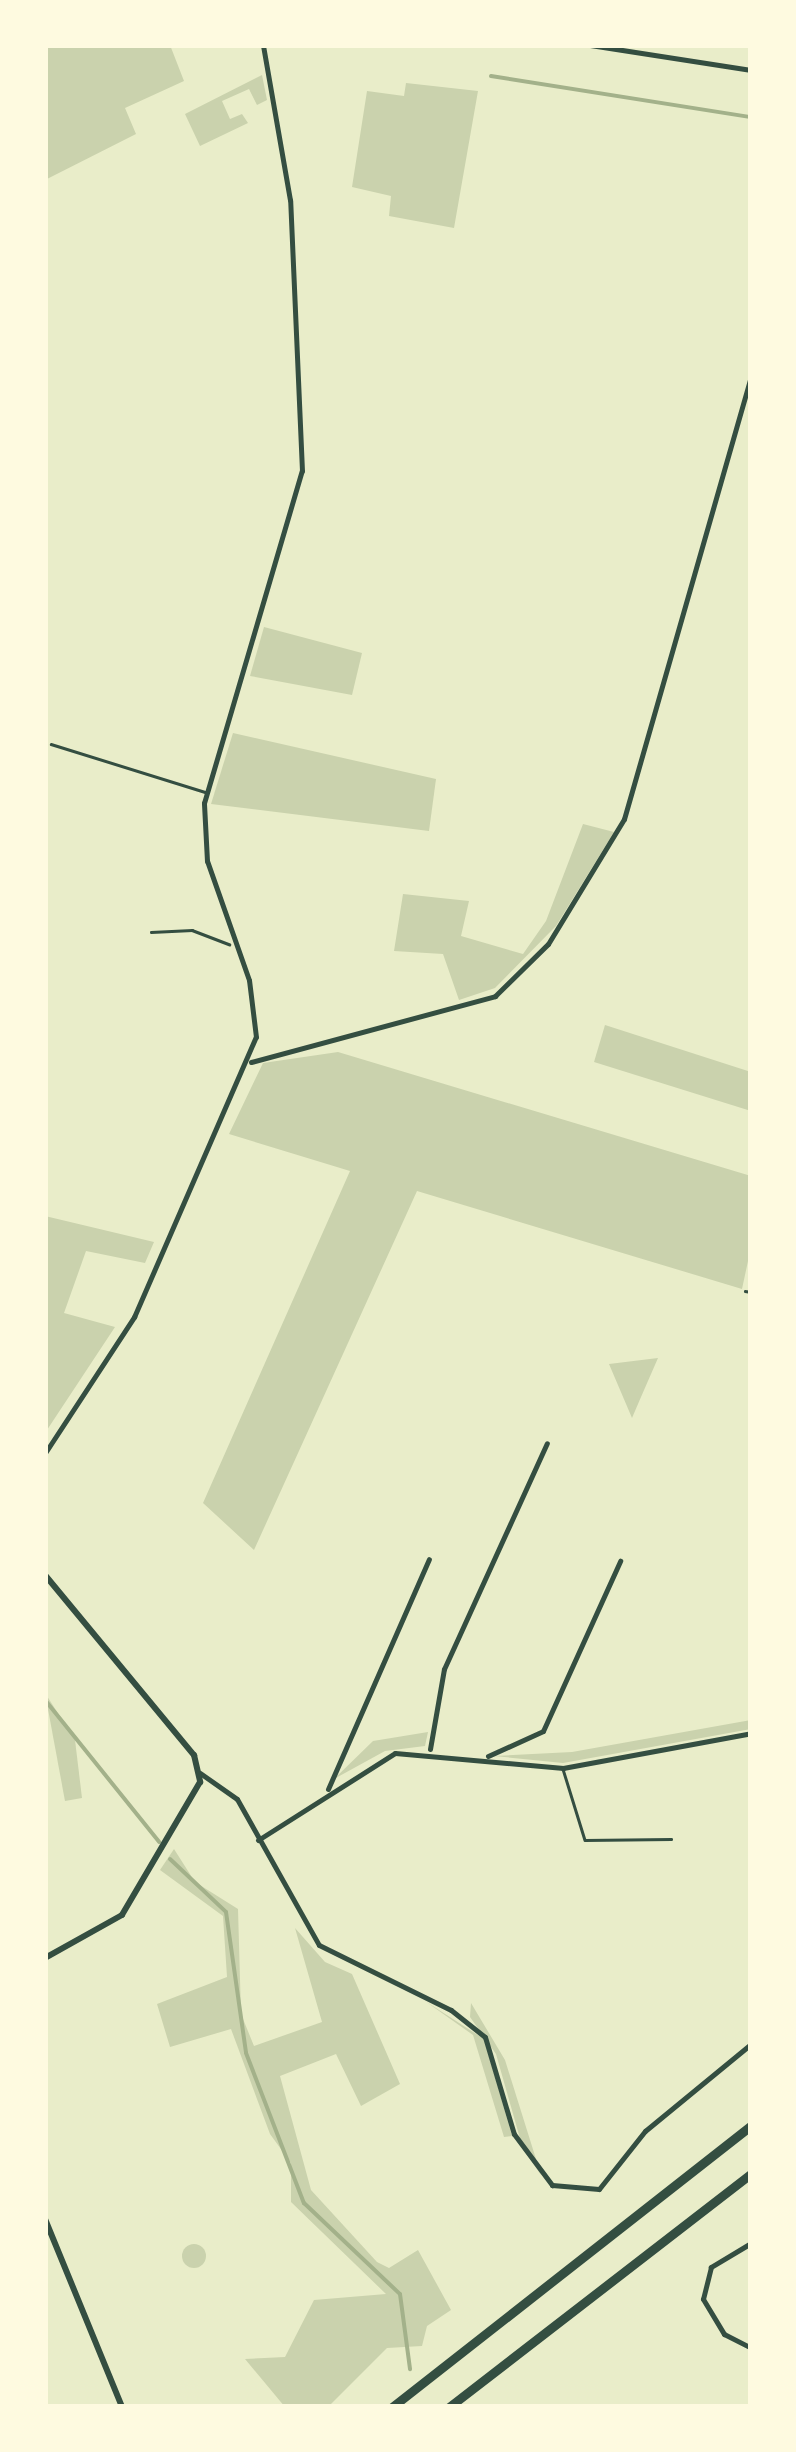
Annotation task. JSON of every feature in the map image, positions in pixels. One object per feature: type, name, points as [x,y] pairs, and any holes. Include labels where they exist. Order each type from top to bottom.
[{"type":"highway","points":[[392,2407],[751,2126]]},
{"type":"highway","points":[[449,2407],[751,2174]]},
{"type":"street","points":[[45,1453],[134,1317],[251,1062],[257,1018],[207,861],[206,792],[302,471],[290,200],[263,45]]},
{"type":"street","points":[[590,45],[751,70]]},
{"type":"street","points":[[251,1062],[494,996],[548,944],[624,820],[751,375]]},
{"type":"street","points":[[430,1749],[444,1669],[547,1443]]},
{"type":"street","points":[[328,1789],[428,1559]]},
{"type":"street","points":[[486,1758],[543,1731],[620,1561]]},
{"type":"street","points":[[45,1575],[200,1773],[230,1791],[319,1946],[451,2010],[485,2038],[514,2134],[552,2185],[599,2189],[645,2131],[751,2044]]},
{"type":"street","points":[[258,1840],[382,1756],[430,1749],[563,1768],[751,1733]]},
{"type":"street","points":[[45,1958],[122,1915],[198,1792],[200,1773]]},
{"type":"street","points":[[45,2219],[122,2407]]},
{"type":"street","points":[[751,2243],[711,2268],[702,2299],[724,2334],[751,2348]]},
{"type":"lane","points":[[51,744],[206,792]]},
{"type":"lane","points":[[563,1768],[585,1840],[671,1839]]},
{"type":"path","points":[[151,932],[192,930],[235,947]]},
{"type":"green space","points":[[45,45],[170,45],[184,81],[125,108],[136,134],[45,180]]},
{"type":"green space","points":[[262,75],[267,100],[257,105],[249,89],[222,101],[230,119],[242,114],[248,123],[200,146],[185,114]]},
{"type":"green space","points":[[406,83],[478,91],[454,228],[389,216],[391,196],[352,187],[367,91],[404,96]]},
{"type":"green space","points":[[264,627],[362,653],[352,695],[250,676]]},
{"type":"green space","points":[[233,733],[436,779],[429,831],[211,804]]},
{"type":"green space","points":[[583,824],[614,832],[556,926],[495,988],[459,1000],[443,954],[394,951],[403,894],[469,901],[461,936],[523,954],[546,921]]},
{"type":"green space","points":[[605,1025],[751,1072],[751,1111],[594,1062]]},
{"type":"green space","points":[[338,1052],[751,1176],[751,1247],[742,1289],[417,1191],[254,1550],[203,1503],[350,1171],[229,1134],[263,1063]]},
{"type":"green space","points":[[45,1216],[154,1242],[145,1263],[86,1251],[64,1313],[115,1327],[45,1433]]},
{"type":"green space","points":[[658,1358],[641,1397],[632,1418],[609,1364]]},
{"type":"green space","points":[[45,1693],[75,1740],[82,1798],[65,1801]]},
{"type":"green space","points":[[751,1720],[751,1729],[563,1763],[494,1756],[572,1752]]},
{"type":"green space","points":[[428,1732],[425,1746],[385,1751],[334,1779],[373,1741]]},
{"type":"green space","points":[[174,1849],[195,1882],[238,1909],[241,2014],[254,2046],[322,2022],[295,1928],[325,1962],[352,1974],[400,2084],[361,2106],[336,2054],[280,2076],[311,2190],[377,2262],[389,2268],[418,2250],[451,2310],[427,2326],[422,2346],[387,2348],[328,2407],[285,2407],[245,2359],[285,2357],[314,2300],[386,2294],[291,2202],[291,2163],[270,2134],[231,2029],[170,2047],[157,2004],[227,1977],[223,1916],[160,1870]]},
{"type":"green space","points":[[425,2001],[484,2039],[512,2136],[504,2137],[473,2035]]},
{"type":"green space","points":[[471,2003],[505,2060],[541,2175],[523,2149],[496,2054],[470,2017]]},
{"type":"green space","points":[[194,2244],[203,2247],[203,2265],[194,2268],[185,2265],[182,2256],[185,2247]]},
{"type":"waterway","points":[[491,76],[751,117]]},
{"type":"waterway","points":[[45,1700],[159,1842]]},
{"type":"waterway","points":[[170,1859],[226,1912],[246,2053],[304,2203],[400,2294],[410,2369]]}]
